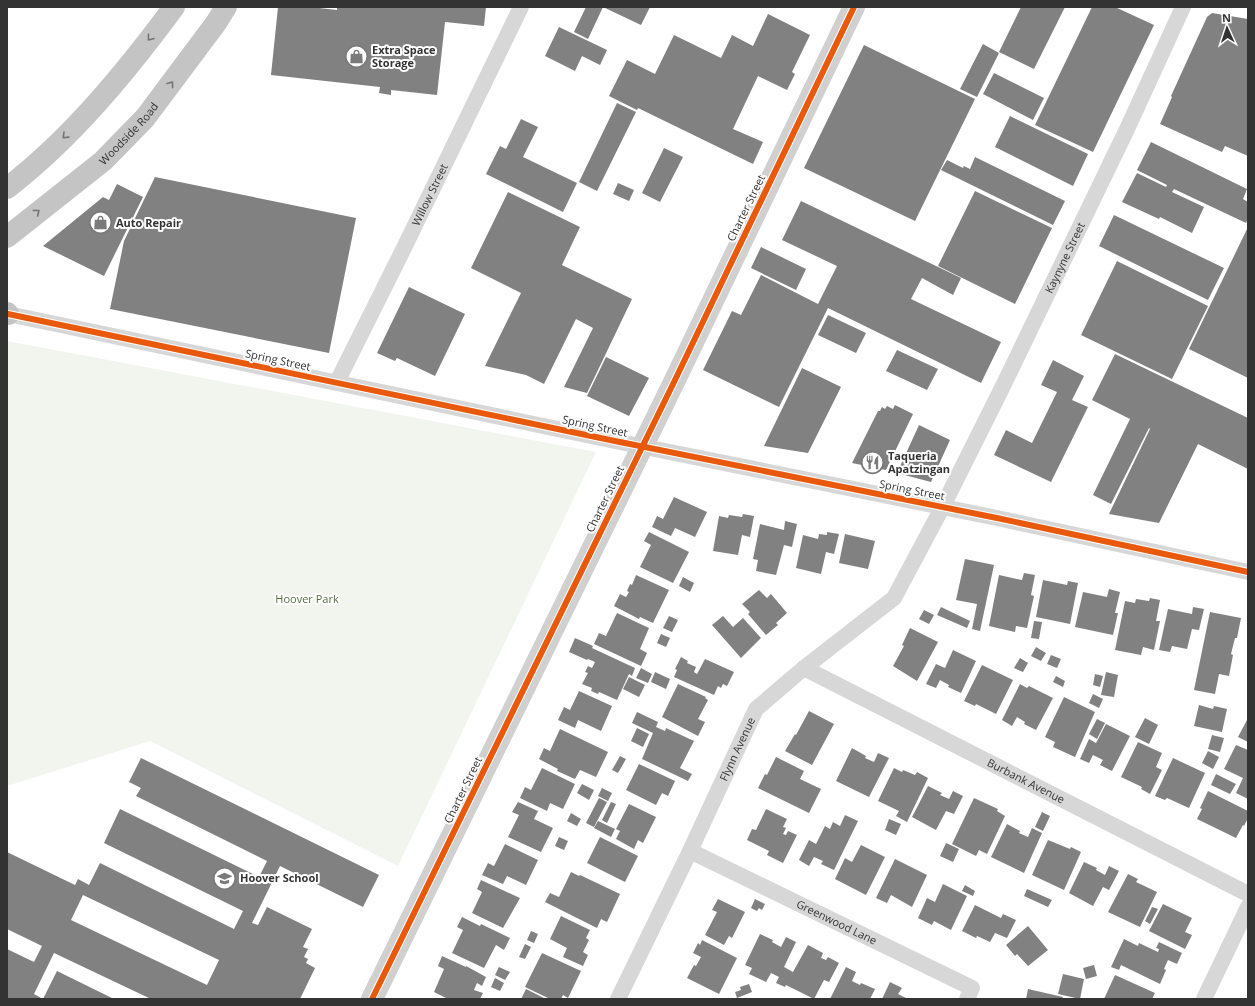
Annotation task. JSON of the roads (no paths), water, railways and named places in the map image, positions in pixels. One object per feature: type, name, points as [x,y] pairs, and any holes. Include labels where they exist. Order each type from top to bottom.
[{"type":"highway","points":[[7,188],[67,135],[121,75],[174,7]]},
{"type":"highway","name":"Woodside Road","points":[[7,236],[103,161],[146,118],[216,23],[226,7]]},
{"type":"street","name":"Willow Street","points":[[337,382],[394,268],[520,7]]},
{"type":"street","name":"Charter Street","points":[[372,999],[854,7]]},
{"type":"street","name":"Kaynyne Street","points":[[943,506],[1070,248],[1183,7]]},
{"type":"street","name":"Spring Street","points":[[7,314],[642,446],[1247,569]]},
{"type":"street","name":"Flynn Avenue","points":[[618,999],[690,851],[756,709],[804,668],[894,598],[943,506]]},
{"type":"street","name":"Burbank Avenue","points":[[804,668],[1248,894]]},
{"type":"street","name":"Greenwood Lane","points":[[690,851],[972,988],[967,999]]},
{"type":"street","points":[[1204,999],[1248,907]]},
{"type":"place","name":"Extra Space Storage","points":[[357,56]]},
{"type":"place","name":"Auto Repair","points":[[101,223]]},
{"type":"place","name":"Taqueria Apatzingan","points":[[872,462]]},
{"type":"place","name":"Hoover School","points":[[225,878]]},
{"type":"park label","name":"Hoover Park","points":[[307,599]]}]
